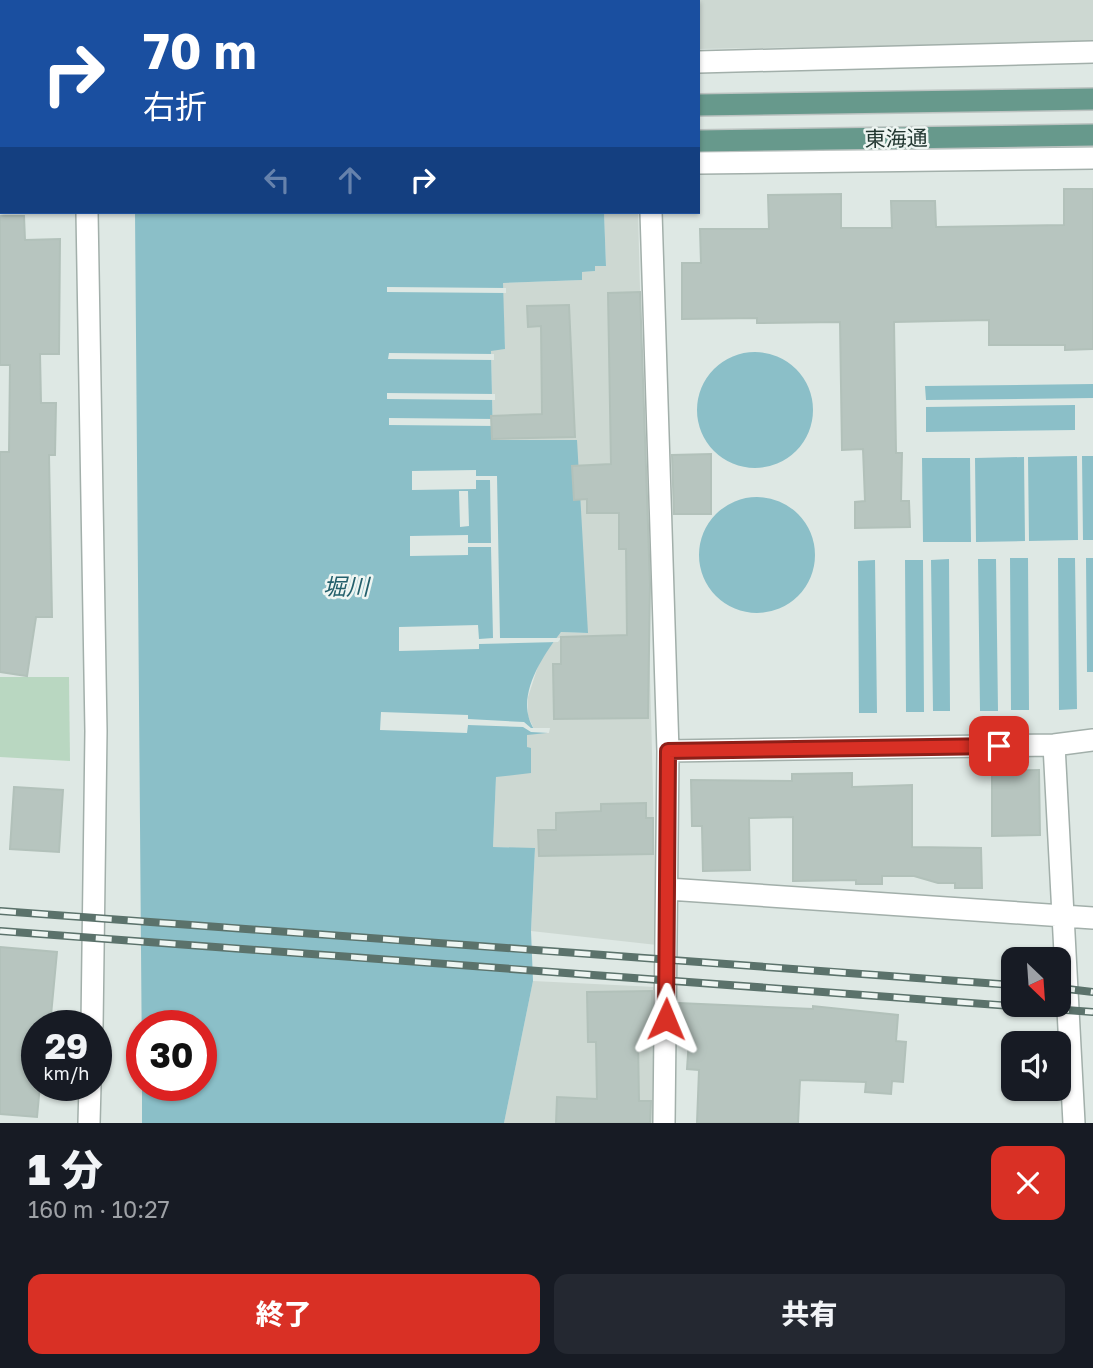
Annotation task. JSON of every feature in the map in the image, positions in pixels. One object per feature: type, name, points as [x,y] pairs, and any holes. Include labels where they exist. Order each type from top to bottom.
[{"type":"main road","name":"東海通","points":[[700,105],[1093,99]]},
{"type":"main road","name":"東海通","points":[[700,141],[1093,135]]},
{"type":"street","points":[[700,62],[1093,52]]},
{"type":"street","points":[[700,163],[1093,158]]},
{"type":"street","points":[[87,214],[96,731],[92,1010]]},
{"type":"street","points":[[651,214],[668,751],[664,1123]]},
{"type":"street","points":[[668,751],[1054,745],[1093,740]]},
{"type":"street","points":[[1054,745],[1074,1123]]},
{"type":"street","points":[[668,889],[1093,918]]},
{"type":"street","points":[[89,1123],[90,1101]]},
{"type":"shaded area","points":[[700,0],[1093,0],[1093,43],[700,49]]},
{"type":"shaded area","points":[[604,214],[638,214],[657,945],[531,931],[535,849],[493,847],[496,776],[527,747],[527,734],[547,733],[534,729],[528,716],[528,697],[540,660],[561,632],[587,633],[493,440],[491,350],[505,349],[502,283],[582,280],[581,272],[595,271],[595,266],[606,265]]},
{"type":"shaded area","points":[[533,981],[656,987],[654,1123],[504,1123]]},
{"type":"green space","points":[[0,677],[69,677],[70,761],[0,757]]},
{"type":"water","name":"堀川","points":[[135,214],[604,214],[606,266],[595,266],[595,271],[582,272],[582,280],[503,283],[505,349],[491,351],[493,440],[577,440],[588,633],[561,632],[533,678],[527,704],[529,717],[534,729],[547,729],[547,733],[527,735],[527,747],[531,748],[531,773],[496,777],[493,847],[535,848],[531,931],[533,981],[504,1123],[142,1123],[142,1101],[217,1101],[217,1010],[142,1010]]},
{"type":"water","points":[[755,352],[777,356],[796,369],[809,388],[813,410],[809,432],[796,451],[777,464],[755,468],[733,464],[714,451],[701,432],[697,410],[701,388],[714,369],[733,356]]},
{"type":"water","points":[[1093,384],[1093,398],[926,400],[925,386]]},
{"type":"water","points":[[1075,405],[1075,430],[926,432],[926,407]]},
{"type":"water","points":[[1077,456],[1078,540],[1029,541],[1028,457]]},
{"type":"water","points":[[1082,456],[1093,456],[1093,540],[1083,540]]},
{"type":"water","points":[[1024,457],[1025,541],[976,542],[975,458]]},
{"type":"water","points":[[922,458],[970,458],[971,542],[923,542]]},
{"type":"water","points":[[757,497],[779,501],[798,514],[811,533],[815,555],[811,577],[798,596],[779,609],[757,613],[735,609],[716,596],[703,577],[699,555],[703,533],[716,514],[735,501]]},
{"type":"water","points":[[1010,558],[1028,558],[1029,710],[1011,710]]},
{"type":"water","points":[[1058,558],[1075,558],[1077,709],[1059,710]]},
{"type":"water","points":[[1086,558],[1093,558],[1093,672],[1087,672]]},
{"type":"water","points":[[949,559],[950,711],[933,711],[931,560]]},
{"type":"water","points":[[978,559],[996,559],[998,711],[980,711]]},
{"type":"water","points":[[875,560],[877,713],[859,713],[858,561]]},
{"type":"water","points":[[905,560],[923,560],[924,712],[906,712]]},
{"type":"pier","points":[[387,287],[506,288],[506,293],[387,292]]},
{"type":"pier","points":[[389,353],[494,354],[494,360],[388,359]]},
{"type":"pier","points":[[387,393],[495,394],[495,400],[387,399]]},
{"type":"pier","points":[[389,418],[496,419],[496,426],[389,425]]},
{"type":"pier","points":[[476,470],[476,476],[497,476],[500,638],[561,638],[558,642],[479,644],[479,649],[399,651],[399,627],[478,625],[479,639],[493,638],[491,547],[468,547],[468,555],[410,556],[410,536],[468,535],[468,543],[491,543],[490,480],[476,480],[476,489],[412,490],[412,471]]},
{"type":"pier","points":[[459,491],[468,491],[469,526],[460,527]]},
{"type":"pier","points":[[381,712],[468,715],[468,719],[524,722],[531,728],[550,728],[549,733],[531,732],[523,727],[468,725],[467,733],[380,730]]},
{"type":"building","points":[[1064,189],[1093,189],[1093,349],[1065,350],[1065,345],[989,345],[989,320],[894,322],[896,453],[902,453],[901,501],[909,501],[910,527],[855,528],[855,502],[865,501],[863,449],[842,450],[840,322],[757,323],[757,318],[682,319],[682,263],[701,263],[700,229],[769,229],[768,195],[841,194],[841,228],[892,228],[891,201],[935,201],[936,227],[1064,225]]},
{"type":"building","points":[[0,216],[24,216],[25,240],[60,239],[59,354],[40,354],[41,403],[56,403],[55,455],[49,455],[52,617],[36,617],[27,676],[0,672],[0,452],[9,452],[10,365],[0,365]]},
{"type":"building","points":[[640,292],[650,584],[648,718],[554,719],[553,664],[561,664],[561,637],[627,635],[626,549],[619,549],[619,513],[587,513],[587,499],[574,500],[572,466],[611,464],[608,293]]},
{"type":"building","points":[[569,305],[575,437],[492,439],[491,416],[542,414],[541,326],[528,327],[527,306]]},
{"type":"building","points":[[711,454],[711,514],[674,514],[672,455]]},
{"type":"building","points":[[1039,770],[1040,835],[992,836],[992,771]]},
{"type":"building","points":[[852,773],[852,787],[912,785],[912,847],[981,848],[982,888],[955,888],[955,883],[938,883],[914,876],[882,876],[882,884],[856,884],[856,880],[793,881],[793,817],[749,818],[750,870],[703,871],[702,826],[692,826],[691,780],[792,781],[792,774]]},
{"type":"building","points":[[14,787],[63,790],[59,852],[10,849]]},
{"type":"building","points":[[646,803],[646,818],[653,818],[653,854],[539,856],[538,830],[556,830],[556,813],[601,811],[601,804]]},
{"type":"building","points":[[0,947],[57,952],[52,1010],[21,1010],[21,1101],[38,1101],[37,1117],[0,1114]]},
{"type":"building","points":[[652,991],[652,1041],[638,1041],[639,1101],[651,1101],[650,1123],[556,1123],[557,1097],[597,1099],[596,1042],[588,1042],[587,992]]},
{"type":"building","points":[[678,1003],[813,1009],[813,1006],[898,1015],[896,1041],[906,1042],[903,1082],[892,1081],[891,1094],[865,1092],[866,1082],[800,1080],[798,1123],[697,1123],[699,1070],[687,1069],[689,1040],[678,1040]]},
{"type":"railway","points":[[0,911],[1001,984]]},
{"type":"railway","points":[[0,931],[1093,1012]]},
{"type":"railway","points":[[1071,989],[1093,992]]},
{"type":"route","points":[[666,1019],[668,751],[999,746]]}]
